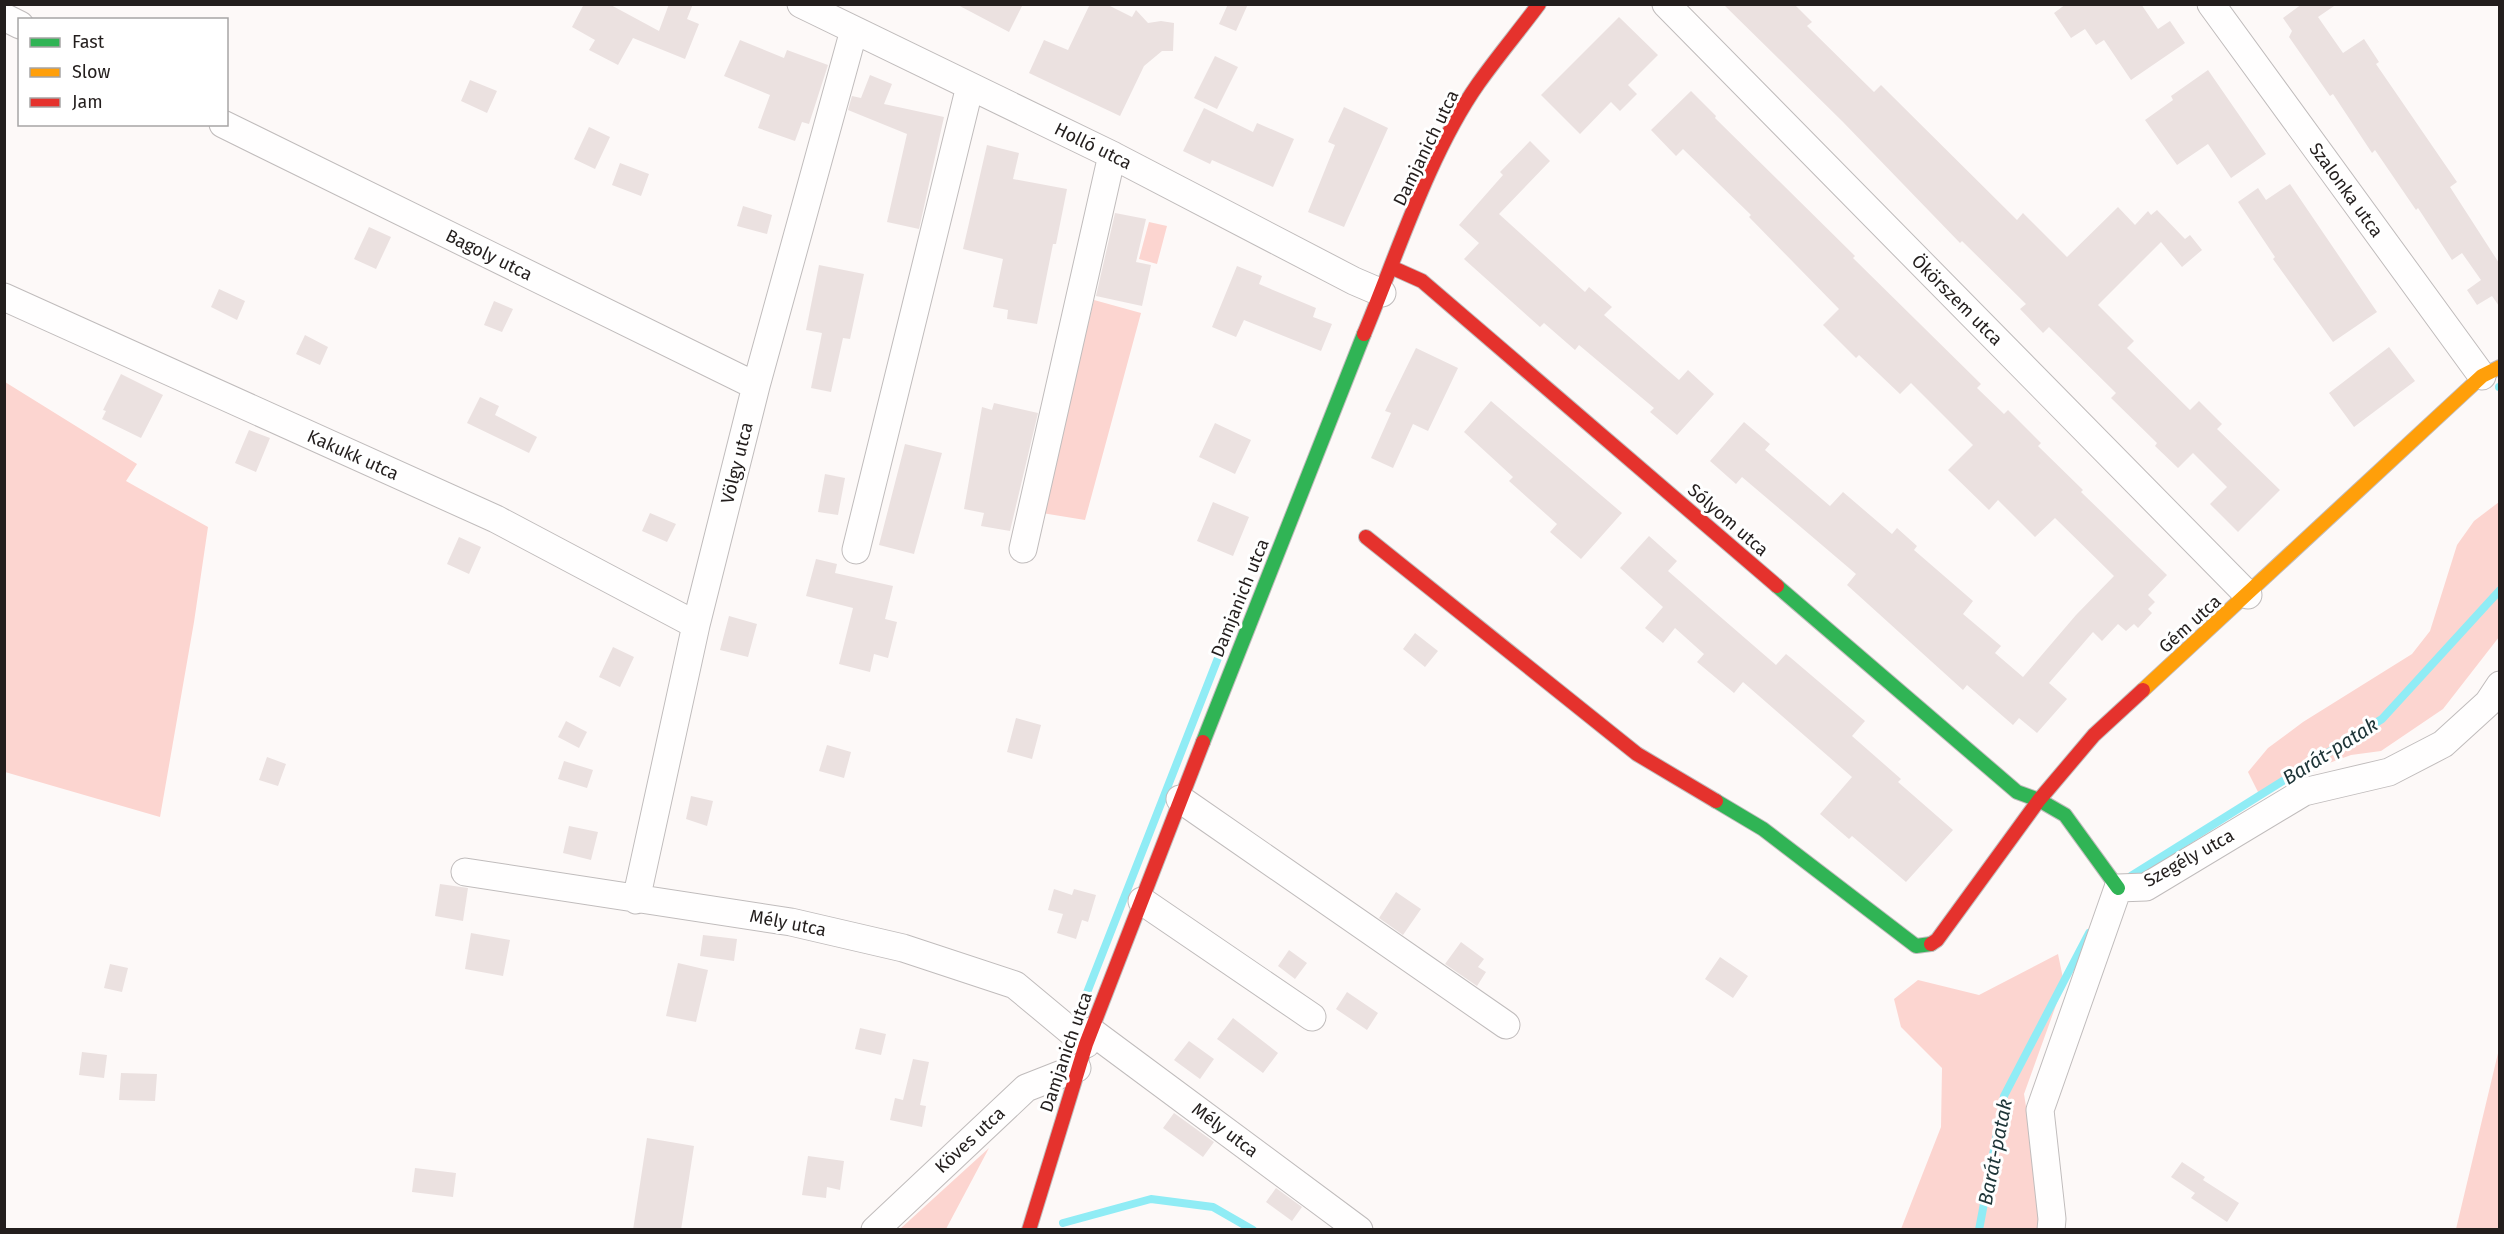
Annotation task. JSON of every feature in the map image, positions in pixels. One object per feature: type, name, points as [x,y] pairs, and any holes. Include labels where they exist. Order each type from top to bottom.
[{"type":"street","name":"Holló utca","points":[[801,4],[1112,155],[1354,281],[1382,293]]},
{"type":"street","name":"Damjanich utca","points":[[1029,1230],[1084,1048],[1180,799],[1423,190],[1449,134],[1477,85],[1539,4]]},
{"type":"street","name":"Ökörszem utca","points":[[1666,4],[2248,595]]},
{"type":"street","name":"Szalonka utca","points":[[2211,4],[2491,372]]},
{"type":"street","points":[[4,17],[18,24]]},
{"type":"street","name":"Völgy utca","points":[[636,900],[696,625],[756,386],[854,30]]},
{"type":"street","points":[[856,550],[970,86]]},
{"type":"street","name":"Bagoly utca","points":[[227,126],[756,386]]},
{"type":"street","points":[[1023,549],[1112,155]]},
{"type":"street","name":"Sólyom utca","points":[[1393,268],[1422,281],[2017,792],[2039,800],[2065,815],[2118,888]]},
{"type":"street","name":"Kakukk utca","points":[[4,297],[496,519],[696,625]]},
{"type":"street","name":"Gém utca","points":[[1366,537],[1637,754],[1763,829],[1916,945],[1929,945],[1937,940],[2039,800],[2094,735],[2491,372]]},
{"type":"street","name":"Szegély utca","points":[[2118,888],[2146,887],[2304,792],[2389,772],[2443,744],[2488,703],[2499,685]]},
{"type":"street","points":[[1180,799],[1506,1025]]},
{"type":"street","name":"Mély utca","points":[[465,872],[791,922],[915,952],[1016,985],[1084,1048],[1359,1230]]},
{"type":"street","points":[[2051,1230],[2052,1219],[2040,1110],[2118,888]]},
{"type":"street","points":[[1142,901],[1312,1017]]},
{"type":"street","name":"Köves utca","points":[[875,1230],[1026,1088],[1084,1048]]},
{"type":"shaded area","points":[[1149,222],[1167,226],[1157,264],[1139,259]]},
{"type":"shaded area","points":[[1094,300],[1141,313],[1085,520],[1042,513]]},
{"type":"shaded area","points":[[5,382],[137,464],[126,481],[208,527],[160,817],[5,772]]},
{"type":"shaded area","points":[[2499,502],[2499,637],[2443,709],[2381,751],[2351,755],[2294,776],[2260,796],[2248,772],[2268,748],[2303,722],[2412,654],[2430,631],[2457,545],[2474,521]]},
{"type":"shaded area","points":[[2058,954],[2064,983],[2024,1094],[2042,1206],[2038,1229],[1901,1229],[1941,1127],[1942,1068],[1901,1027],[1894,999],[1918,980],[1979,995]]},
{"type":"shaded area","points":[[2499,1049],[2499,1229],[2456,1229]]},
{"type":"shaded area","points":[[989,1148],[946,1229],[900,1229]]},
{"type":"building","points":[[584,4],[609,4],[659,31],[669,4],[693,4],[687,19],[699,24],[685,59],[633,38],[618,65],[589,50],[595,40],[572,27]]},
{"type":"building","points":[[956,4],[1023,4],[1009,32]]},
{"type":"building","points":[[1090,4],[1106,4],[1132,17],[1136,10],[1148,23],[1161,21],[1174,23],[1173,51],[1162,51],[1144,66],[1120,116],[1029,73],[1044,40],[1068,50]]},
{"type":"building","points":[[1228,4],[1248,4],[1236,31],[1219,24]]},
{"type":"building","points":[[1723,4],[1794,4],[1812,22],[1807,26],[1874,92],[1881,85],[2017,220],[2023,213],[2067,257],[2118,207],[2135,225],[2148,211],[2151,215],[2157,210],[2185,239],[2190,235],[2202,250],[2182,267],[2161,242],[2098,305],[2134,341],[2127,348],[2190,410],[2199,401],[2222,424],[2217,429],[2280,490],[2238,532],[2210,504],[2227,487],[2193,453],[2178,468],[2155,446],[2157,443],[2111,398],[2116,393],[2049,327],[2043,333],[2020,309],[2026,304],[1962,241],[1960,243],[1843,122]]},
{"type":"building","points":[[2066,4],[2141,4],[2158,29],[2170,21],[2185,43],[2131,80],[2104,40],[2096,45],[2085,29],[2071,38],[2054,13]]},
{"type":"building","points":[[2302,4],[2337,4],[2318,17],[2343,53],[2364,39],[2379,62],[2376,64],[2457,182],[2450,187],[2499,263],[2499,306],[2492,296],[2477,305],[2467,290],[2481,280],[2462,253],[2452,260],[2418,208],[2416,210],[2375,150],[2372,153],[2333,94],[2330,96],[2289,37],[2292,31],[2283,18]]},
{"type":"building","points":[[1619,17],[1658,55],[1628,85],[1637,94],[1620,111],[1611,102],[1580,134],[1541,95]]},
{"type":"building","points":[[740,40],[784,58],[787,50],[828,65],[809,124],[802,122],[795,141],[758,128],[770,95],[724,76]]},
{"type":"building","points":[[1215,56],[1238,67],[1217,109],[1194,98]]},
{"type":"building","points":[[2208,70],[2266,154],[2231,178],[2208,144],[2177,165],[2145,120],[2173,100],[2171,96]]},
{"type":"building","points":[[870,75],[892,84],[884,104],[944,117],[919,229],[887,222],[907,134],[848,110],[852,96],[861,98]]},
{"type":"building","points":[[470,80],[497,91],[487,113],[461,101]]},
{"type":"building","points":[[1691,91],[1716,116],[1715,118],[1855,256],[1853,258],[1981,384],[1977,388],[2004,414],[2008,410],[2041,443],[2038,446],[2083,490],[2081,492],[2167,575],[2148,595],[2155,602],[2148,609],[2152,613],[2138,628],[2134,624],[2126,631],[2118,624],[2102,641],[2093,632],[2049,683],[2067,699],[2037,733],[2019,718],[2013,725],[1967,685],[1963,690],[1847,585],[1856,574],[1742,477],[1736,484],[1710,461],[1744,422],[1770,444],[1765,450],[1830,506],[1843,492],[1892,534],[1897,528],[1917,546],[1914,550],[1973,601],[1963,614],[2001,646],[1995,653],[2023,677],[2076,615],[2114,576],[2055,518],[2035,537],[1998,500],[1989,510],[1948,470],[1973,445],[1911,383],[1900,394],[1859,355],[1856,358],[1823,325],[1839,309],[1749,217],[1751,215],[1683,149],[1676,156],[1651,130]]},
{"type":"building","points":[[1344,107],[1388,128],[1344,227],[1308,212],[1335,145],[1328,142]]},
{"type":"building","points":[[1204,108],[1253,132],[1257,123],[1294,139],[1273,187],[1212,160],[1210,164],[1183,151]]},
{"type":"building","points":[[589,127],[610,137],[595,169],[574,159]]},
{"type":"building","points":[[1530,141],[1550,161],[1499,214],[1585,292],[1589,287],[1612,307],[1604,315],[1679,380],[1688,370],[1714,394],[1677,435],[1650,412],[1654,408],[1579,345],[1575,350],[1544,323],[1540,327],[1464,259],[1479,243],[1459,225],[1503,175],[1500,172]]},
{"type":"building","points":[[987,145],[1019,153],[1013,179],[1067,189],[1037,324],[1007,319],[1008,310],[993,307],[1003,259],[963,249]]},
{"type":"building","points":[[620,163],[649,174],[641,196],[612,185]]},
{"type":"building","points":[[2290,184],[2377,312],[2333,342],[2273,259],[2275,257],[2238,202],[2258,188],[2266,200]]},
{"type":"building","points":[[743,206],[772,215],[767,234],[737,226]]},
{"type":"building","points":[[1115,213],[1146,219],[1136,262],[1151,265],[1142,306],[1096,296]]},
{"type":"building","points":[[369,227],[391,237],[376,269],[354,259]]},
{"type":"building","points":[[819,265],[864,274],[850,339],[843,338],[831,392],[811,388],[822,333],[806,330]]},
{"type":"building","points":[[1237,266],[1262,276],[1259,284],[1316,308],[1313,317],[1332,324],[1321,351],[1244,320],[1236,337],[1212,327]]},
{"type":"building","points":[[219,289],[245,301],[237,320],[211,307]]},
{"type":"building","points":[[494,301],[513,309],[502,332],[484,325]]},
{"type":"building","points":[[305,335],[328,347],[320,365],[296,354]]},
{"type":"building","points":[[2389,347],[2415,381],[2354,427],[2329,393]]},
{"type":"building","points":[[1416,348],[1458,368],[1428,431],[1413,424],[1393,468],[1371,458],[1391,413],[1385,411]]},
{"type":"building","points":[[121,374],[163,395],[141,438],[102,419],[106,411],[103,410]]},
{"type":"building","points":[[480,397],[499,406],[495,415],[537,437],[529,453],[467,423]]},
{"type":"building","points":[[1491,401],[1622,513],[1581,559],[1550,532],[1557,524],[1509,481],[1513,477],[1464,432]]},
{"type":"building","points":[[994,403],[1038,413],[1010,531],[981,526],[984,513],[964,509],[982,407],[992,410]]},
{"type":"building","points":[[1215,423],[1251,440],[1235,474],[1199,457]]},
{"type":"building","points":[[249,430],[270,438],[256,472],[235,463]]},
{"type":"building","points":[[905,444],[942,453],[914,554],[879,545]]},
{"type":"building","points":[[825,474],[845,478],[838,515],[818,512]]},
{"type":"building","points":[[1213,502],[1249,517],[1233,556],[1197,541]]},
{"type":"building","points":[[650,513],[676,524],[667,542],[642,531]]},
{"type":"building","points":[[1649,536],[1677,561],[1668,571],[1776,665],[1786,654],[1865,721],[1852,736],[1901,779],[1898,782],[1953,830],[1906,882],[1852,836],[1849,839],[1820,814],[1852,777],[1743,682],[1734,693],[1697,662],[1704,654],[1675,628],[1663,643],[1645,628],[1663,607],[1620,568]]},
{"type":"building","points":[[459,537],[481,547],[469,574],[447,564]]},
{"type":"building","points":[[816,559],[837,564],[835,573],[893,586],[885,619],[897,622],[888,658],[874,654],[870,672],[839,664],[853,608],[806,596]]},
{"type":"building","points":[[729,616],[757,624],[748,657],[720,650]]},
{"type":"building","points":[[1415,633],[1438,651],[1425,667],[1403,649]]},
{"type":"building","points":[[613,647],[634,657],[620,687],[599,677]]},
{"type":"building","points":[[1016,718],[1041,725],[1032,759],[1007,752]]},
{"type":"building","points":[[566,721],[587,732],[579,748],[558,737]]},
{"type":"building","points":[[827,745],[851,752],[844,778],[819,771]]},
{"type":"building","points":[[267,757],[286,764],[278,786],[259,780]]},
{"type":"building","points":[[564,761],[593,770],[587,788],[558,779]]},
{"type":"building","points":[[691,796],[713,801],[707,826],[686,819]]},
{"type":"building","points":[[569,826],[598,832],[591,860],[563,853]]},
{"type":"building","points":[[440,884],[468,888],[463,921],[435,916]]},
{"type":"building","points":[[1054,889],[1072,895],[1074,889],[1096,895],[1088,922],[1082,920],[1076,939],[1057,933],[1063,914],[1048,910]]},
{"type":"building","points":[[1396,892],[1421,909],[1403,935],[1379,918]]},
{"type":"building","points":[[471,933],[510,940],[503,976],[465,969]]},
{"type":"building","points":[[703,935],[737,939],[734,961],[700,956]]},
{"type":"building","points":[[1461,942],[1484,959],[1478,967],[1486,972],[1477,986],[1445,964]]},
{"type":"building","points":[[1289,950],[1307,963],[1295,979],[1278,966]]},
{"type":"building","points":[[1720,957],[1748,976],[1733,998],[1705,979]]},
{"type":"building","points":[[678,963],[708,970],[696,1022],[666,1016]]},
{"type":"building","points":[[110,964],[128,968],[122,992],[104,988]]},
{"type":"building","points":[[1347,992],[1378,1013],[1367,1030],[1336,1009]]},
{"type":"building","points":[[1233,1018],[1278,1053],[1263,1073],[1217,1039]]},
{"type":"building","points":[[860,1028],[886,1034],[881,1055],[855,1049]]},
{"type":"building","points":[[1189,1041],[1214,1059],[1200,1079],[1174,1060]]},
{"type":"building","points":[[82,1052],[107,1055],[104,1078],[79,1075]]},
{"type":"building","points":[[913,1059],[929,1062],[920,1105],[926,1106],[922,1127],[890,1120],[895,1098],[903,1100]]},
{"type":"building","points":[[121,1073],[157,1074],[155,1101],[119,1100]]},
{"type":"building","points":[[1174,1113],[1214,1142],[1203,1157],[1163,1128]]},
{"type":"building","points":[[647,1138],[694,1146],[681,1230],[633,1230]]},
{"type":"building","points":[[808,1156],[844,1161],[840,1190],[827,1187],[826,1198],[802,1195]]},
{"type":"building","points":[[2182,1162],[2205,1177],[2203,1180],[2239,1203],[2227,1222],[2191,1198],[2195,1193],[2171,1177]]},
{"type":"building","points":[[415,1168],[456,1173],[453,1197],[412,1192]]},
{"type":"building","points":[[1276,1188],[1302,1207],[1292,1221],[1266,1202]]},
{"type":"waterway","points":[[1079,1013],[1247,584]]},
{"type":"waterway","name":"Barát-patak","points":[[2131,876],[2382,719],[2500,590]]},
{"type":"waterway","name":"Barát-patak","points":[[1979,1230],[2004,1096],[2089,933]]},
{"type":"waterway","points":[[1063,1223],[1151,1199],[1213,1207],[1253,1230]]},
{"type":"traffic: fast","points":[[1203,742],[1364,334]]},
{"type":"traffic: fast","points":[[1777,586],[2017,792],[2039,800],[2065,815],[2118,888]]},
{"type":"traffic: fast","points":[[1716,801],[1763,829],[1916,946],[1931,944]]},
{"type":"traffic: slow","points":[[2143,690],[2482,376],[2500,367]]},
{"type":"traffic: jam","points":[[1364,334],[1415,206],[1444,141],[1478,84],[1539,4]]},
{"type":"traffic: jam","points":[[1393,268],[1422,281],[1777,586]]},
{"type":"traffic: jam","points":[[1366,537],[1637,754],[1716,801]]},
{"type":"traffic: jam","points":[[1931,944],[1937,940],[2039,800],[2094,735],[2143,690]]},
{"type":"traffic: jam","points":[[1029,1230],[1086,1044],[1203,742]]}]
